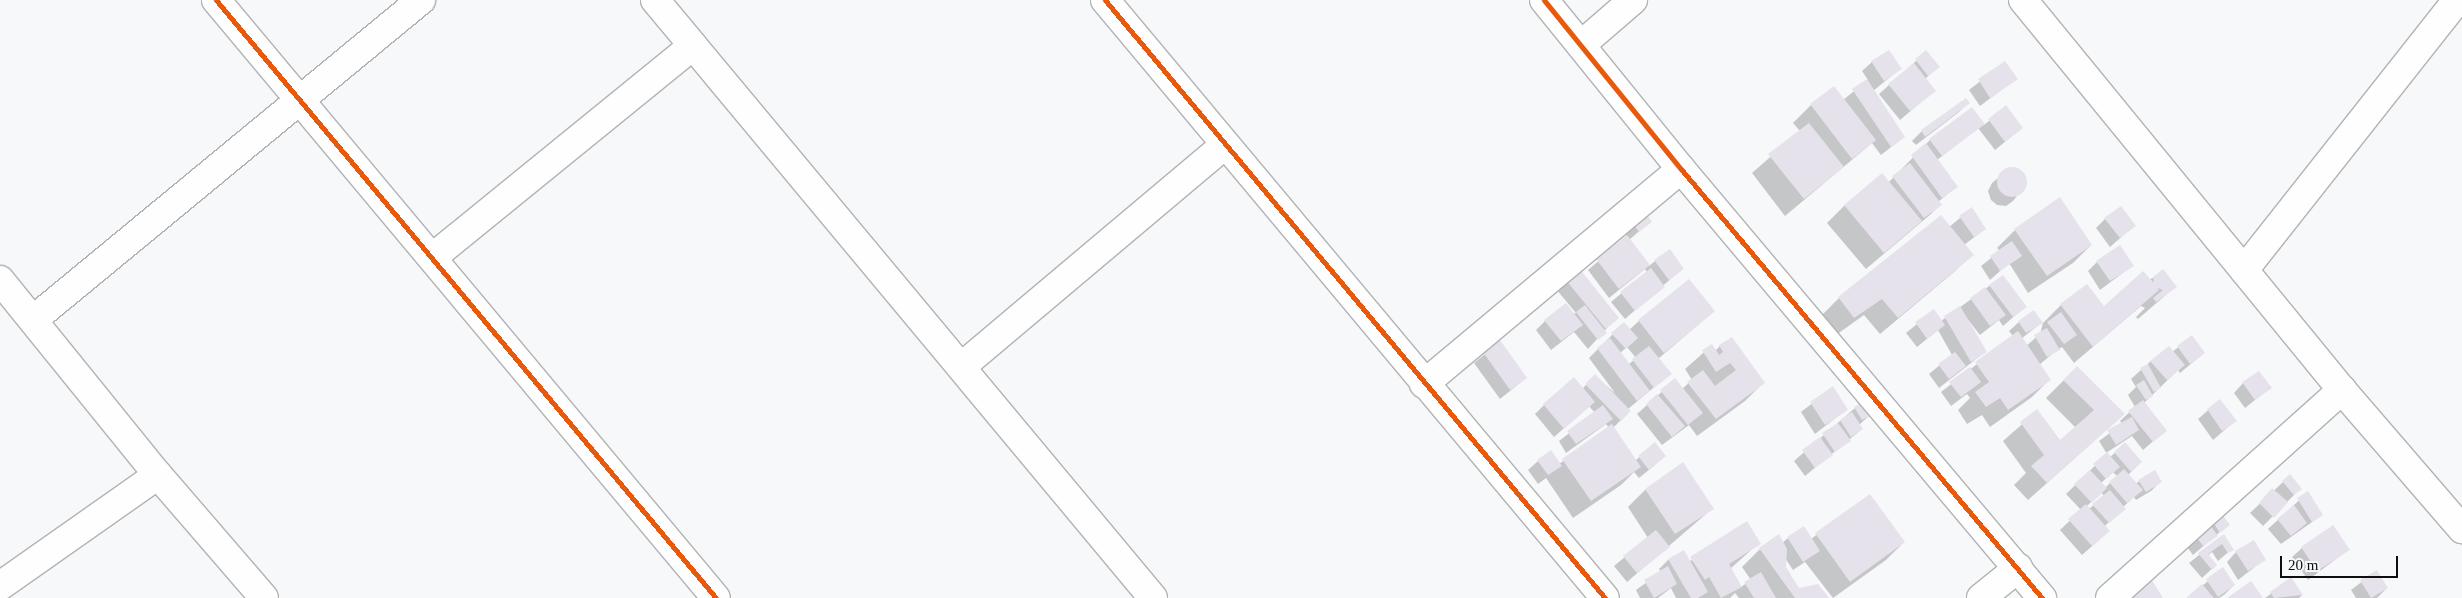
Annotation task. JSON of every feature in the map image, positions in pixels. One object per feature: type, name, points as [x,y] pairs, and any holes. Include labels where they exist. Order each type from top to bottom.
[{"type":"street","points":[[216,0],[434,258],[716,598]]},
{"type":"street","points":[[33,320],[421,0]]},
{"type":"street","points":[[655,0],[1153,598]]},
{"type":"street","points":[[1105,0],[1424,384],[1605,598]]},
{"type":"street","points":[[1544,0],[1681,169],[2042,598]]},
{"type":"street","points":[[1581,45],[1633,0]]},
{"type":"street","points":[[2023,0],[2342,390],[2461,525]]},
{"type":"street","points":[[2244,270],[2457,0]]},
{"type":"street","points":[[434,258],[693,46]]},
{"type":"street","points":[[961,367],[1225,145]]},
{"type":"street","points":[[1424,384],[1681,169]]},
{"type":"street","points":[[0,280],[158,476],[264,598]]},
{"type":"street","points":[[2110,598],[2342,390]]},
{"type":"street","points":[[0,586],[158,476]]},
{"type":"street","points":[[1981,598],[2018,568]]},
{"type":"building","points":[[1889,50],[1902,69],[1884,81],[1871,61]]},
{"type":"building","points":[[1926,50],[1940,67],[1928,76],[1915,59]]},
{"type":"building","points":[[2005,61],[2018,79],[1990,98],[1978,79]]},
{"type":"building","points":[[1914,63],[1936,91],[1910,111],[1888,84]]},
{"type":"building","points":[[1867,79],[1905,137],[1891,147],[1852,89]]},
{"type":"building","points":[[1834,86],[1876,140],[1852,159],[1810,104]]},
{"type":"building","points":[[1966,98],[1970,103],[1925,137],[1921,130]]},
{"type":"building","points":[[2006,105],[2023,128],[2005,142],[1988,119]]},
{"type":"building","points":[[1972,107],[1985,124],[1942,156],[1929,139]]},
{"type":"building","points":[[1809,123],[1844,167],[1804,199],[1768,154]]},
{"type":"building","points":[[1926,143],[1958,187],[1942,198],[1911,155]]},
{"type":"building","points":[[1910,163],[1942,205],[1924,218],[1892,176]]},
{"type":"building","points":[[2012,167],[2018,168],[2026,176],[2026,188],[2018,196],[2012,197],[2006,196],[1998,188],[1997,182],[1998,176],[2006,168]]},
{"type":"building","points":[[1882,173],[1922,221],[1884,253],[1844,205]]},
{"type":"building","points":[[2060,197],[2092,245],[2047,276],[2014,229]]},
{"type":"building","points":[[1637,200],[1652,222],[1639,232],[1624,210]]},
{"type":"building","points":[[2121,206],[2136,226],[2120,238],[2104,218]]},
{"type":"building","points":[[1972,207],[1986,229],[1974,237],[1959,216]]},
{"type":"building","points":[[1941,215],[1974,255],[1898,318],[1882,299],[1854,318],[1838,297]]},
{"type":"building","points":[[1627,235],[1650,265],[1619,289],[1596,259]]},
{"type":"building","points":[[2012,241],[2022,256],[2000,271],[1990,256]]},
{"type":"building","points":[[2120,245],[2134,266],[2110,281],[2096,261]]},
{"type":"building","points":[[1670,249],[1684,269],[1669,280],[1654,260]]},
{"type":"building","points":[[1579,268],[1619,318],[1606,329],[1565,279]]},
{"type":"building","points":[[1651,268],[1665,287],[1635,311],[1620,292]]},
{"type":"building","points":[[2163,269],[2177,287],[2156,302],[2153,298],[2163,290],[2157,288],[2159,290],[2093,347],[2060,304],[2087,284],[2104,306],[2143,271],[2154,283],[2153,277]]},
{"type":"building","points":[[2003,275],[2027,307],[2013,317],[1989,285]]},
{"type":"building","points":[[1689,279],[1715,311],[1664,353],[1638,320]]},
{"type":"building","points":[[1985,287],[2006,315],[1990,326],[1970,298]]},
{"type":"building","points":[[1566,303],[1583,325],[1561,341],[1544,320]]},
{"type":"building","points":[[1585,305],[1607,333],[1598,340],[1576,312]]},
{"type":"building","points":[[1960,306],[1987,352],[1971,362],[1944,316]]},
{"type":"building","points":[[1934,309],[1945,325],[1927,339],[1915,322]]},
{"type":"building","points":[[2034,310],[2043,323],[2026,333],[2018,321]]},
{"type":"building","points":[[2061,312],[2077,335],[2064,344],[2047,322]]},
{"type":"building","points":[[1624,322],[1638,338],[1626,349],[1611,333]]},
{"type":"building","points":[[2047,328],[2060,350],[2047,357],[2034,335]]},
{"type":"building","points":[[2018,331],[2051,380],[2008,410],[2000,398],[1986,407],[1975,392],[1989,382],[1975,362]]},
{"type":"building","points":[[2192,335],[2205,353],[2190,364],[2177,346]]},
{"type":"building","points":[[1732,337],[1765,383],[1716,419],[1687,382],[1703,370],[1715,386],[1736,370],[1730,363],[1716,372],[1702,350],[1712,344],[1719,355],[1723,352],[1719,345]]},
{"type":"building","points":[[1610,338],[1650,391],[1637,401],[1597,348]]},
{"type":"building","points":[[1500,340],[1527,378],[1510,390],[1483,352]]},
{"type":"building","points":[[1649,346],[1672,374],[1654,388],[1632,359]]},
{"type":"building","points":[[2169,346],[2185,365],[2167,380],[2150,361]]},
{"type":"building","points":[[1955,352],[1966,366],[1949,379],[1938,364]]},
{"type":"building","points":[[2148,364],[2161,388],[2154,392],[2140,368]]},
{"type":"building","points":[[2077,366],[2125,414],[2047,483],[2031,466],[2044,455],[2020,422],[2037,409],[2060,440],[2094,410],[2063,380]]},
{"type":"building","points":[[1970,367],[1981,382],[1961,397],[1949,382]]},
{"type":"building","points":[[2259,371],[2272,388],[2255,400],[2242,382]]},
{"type":"building","points":[[1595,374],[1631,411],[1621,421],[1585,384]]},
{"type":"building","points":[[1574,377],[1595,402],[1564,429],[1543,404]]},
{"type":"building","points":[[1675,378],[1703,413],[1688,425],[1660,390]]},
{"type":"building","points":[[2144,380],[2153,396],[2146,400],[2136,385]]},
{"type":"building","points":[[1833,386],[1848,410],[1825,425],[1810,402]]},
{"type":"building","points":[[1657,394],[1685,426],[1672,437],[1646,404]]},
{"type":"building","points":[[2220,399],[2237,421],[2222,431],[2207,409]]},
{"type":"building","points":[[1865,400],[1873,414],[1862,420],[1854,407]]},
{"type":"building","points":[[2143,400],[2167,431],[2153,442],[2128,411]]},
{"type":"building","points":[[1603,405],[1613,419],[1576,444],[1567,431]]},
{"type":"building","points":[[1852,412],[1863,429],[1851,437],[1840,420]]},
{"type":"building","points":[[2132,417],[2139,430],[2116,445],[2107,430]]},
{"type":"building","points":[[1838,423],[1851,441],[1835,452],[1822,433]]},
{"type":"building","points":[[1612,424],[1641,467],[1591,501],[1562,459]]},
{"type":"building","points":[[1820,437],[1833,455],[1815,468],[1802,450]]},
{"type":"building","points":[[1655,442],[1666,456],[1649,470],[1638,456]]},
{"type":"building","points":[[2125,442],[2142,462],[2131,472],[2114,452]]},
{"type":"building","points":[[1551,450],[1562,466],[1548,475],[1537,460]]},
{"type":"building","points":[[2107,452],[2120,467],[2106,479],[2093,464]]},
{"type":"building","points":[[1683,462],[1714,509],[1675,534],[1645,489]]},
{"type":"building","points":[[2124,469],[2143,490],[2127,503],[2109,482]]},
{"type":"building","points":[[2090,470],[2107,488],[2092,503],[2074,484]]},
{"type":"building","points":[[2155,470],[2162,482],[2146,492],[2138,480]]},
{"type":"building","points":[[2290,474],[2302,489],[2294,495],[2282,481]]},
{"type":"building","points":[[2272,488],[2288,502],[2274,518],[2259,503]]},
{"type":"building","points":[[2110,490],[2126,509],[2109,523],[2092,504]]},
{"type":"building","points":[[2308,491],[2323,515],[2312,522],[2297,498]]},
{"type":"building","points":[[1870,494],[1905,542],[1850,582],[1815,533]]},
{"type":"building","points":[[2086,504],[2110,531],[2092,546],[2068,519]]},
{"type":"building","points":[[2294,505],[2307,523],[2291,536],[2277,519]]},
{"type":"building","points":[[2219,510],[2230,525],[2220,533],[2209,516]]},
{"type":"building","points":[[1747,521],[1761,544],[1729,564],[1742,587],[1721,598],[1709,577],[1705,580],[1690,557]]},
{"type":"building","points":[[2207,521],[2218,536],[2203,546],[2193,532]]},
{"type":"building","points":[[2333,525],[2350,550],[2317,571],[2301,547]]},
{"type":"building","points":[[1804,526],[1820,551],[1803,562],[1787,537]]},
{"type":"building","points":[[1656,530],[1670,547],[1637,573],[1623,556]]},
{"type":"building","points":[[1779,534],[1787,549],[1786,567],[1799,588],[1818,584],[1829,598],[1795,598],[1759,548]]},
{"type":"building","points":[[2224,534],[2234,550],[2228,553],[2222,544],[2208,554],[2217,565],[2212,570],[2198,553]]},
{"type":"building","points":[[2254,540],[2266,560],[2248,571],[2235,551]]},
{"type":"building","points":[[1684,550],[1708,592],[1698,598],[1691,598],[1668,559]]},
{"type":"building","points":[[1668,566],[1677,584],[1654,598],[1644,580]]},
{"type":"building","points":[[2223,567],[2235,585],[2218,597],[2206,579]]},
{"type":"building","points":[[2377,570],[2388,588],[2371,598],[2360,580]]},
{"type":"building","points":[[1761,572],[1776,598],[1754,598],[1744,582]]},
{"type":"building","points":[[2148,574],[2163,598],[2127,598]]},
{"type":"building","points":[[2291,577],[2303,595],[2274,598],[2270,592]]},
{"type":"building","points":[[2251,581],[2263,598],[2227,598]]},
{"type":"building","points":[[2202,584],[2214,598],[2187,597]]},
{"type":"cycle path","points":[[216,0],[716,598]]},
{"type":"cycle path","points":[[1105,0],[1605,598]]},
{"type":"cycle path","points":[[1544,0],[1681,169],[2042,598]]}]
